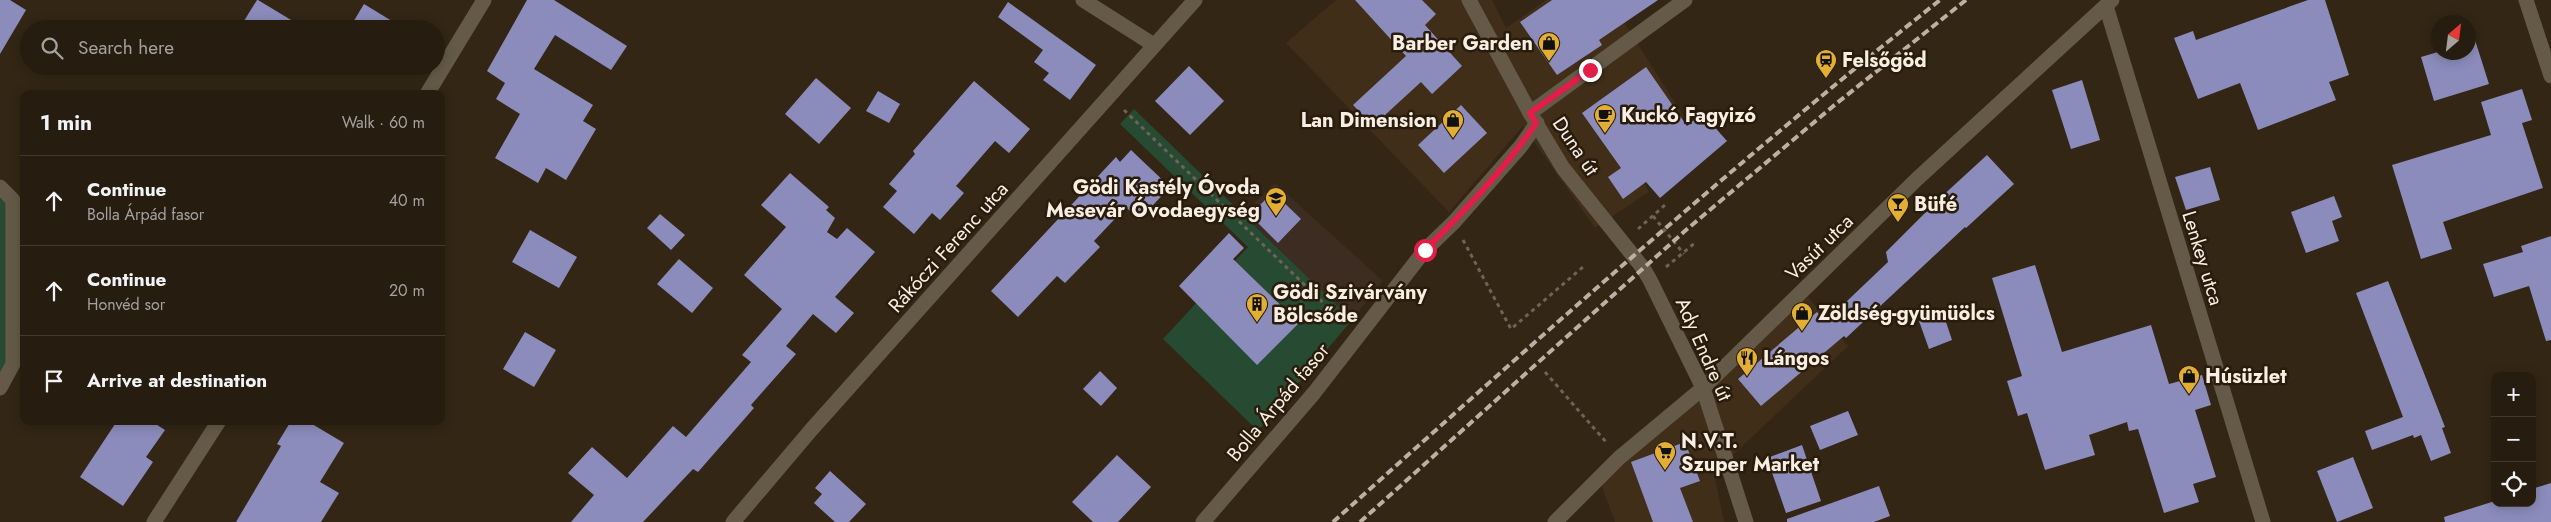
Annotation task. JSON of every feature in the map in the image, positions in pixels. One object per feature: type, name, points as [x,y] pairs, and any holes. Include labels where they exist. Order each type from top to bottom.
[{"type":"street","points":[[445,64],[484,0]]},
{"type":"street","points":[[1083,0],[1154,45]]},
{"type":"street","name":"Rákóczi Ferenc utca","points":[[733,522],[824,415],[1195,0]]},
{"type":"street","name":"Duna út","points":[[1469,0],[1533,118],[1563,168],[1633,255]]},
{"type":"street","points":[[1533,118],[1685,0]]},
{"type":"street","points":[[2526,0],[2551,76]]},
{"type":"street","name":"Vasút utca","points":[[1555,522],[1619,458],[1703,388],[1917,179],[2109,3]]},
{"type":"street","name":"Lenkey utca","points":[[2109,3],[2263,522]]},
{"type":"street","points":[[429,90],[439,75]]},
{"type":"street","name":"Bolla Árpád fasor","points":[[1203,522],[1314,393],[1425,250],[1454,222],[1521,146],[1533,118]]},
{"type":"street","points":[[0,187],[13,200],[13,364],[0,388]]},
{"type":"street","name":"Ady Endre út","points":[[1633,255],[1650,280],[1703,388],[1746,522]]},
{"type":"street","points":[[154,522],[216,425]]},
{"type":"path","points":[[1129,114],[1347,326]]},
{"type":"path","points":[[1622,243],[1665,205]]},
{"type":"path","points":[[1653,216],[1684,254]]},
{"type":"path","points":[[1454,222],[1511,329],[1583,267]]},
{"type":"path","points":[[1650,280],[1684,254],[1696,242]]},
{"type":"path","points":[[1545,372],[1619,458]]},
{"type":"shaded area","points":[[1336,0],[1492,0],[1506,28],[1546,0],[1610,0],[1684,117],[1629,155],[1649,192],[1595,228],[1523,126],[1449,212],[1286,43]]},
{"type":"shaded area","points":[[1275,183],[1383,281],[1352,320],[1243,214]]},
{"type":"shaded area","points":[[1808,297],[1848,346],[1714,473],[1724,522],[1615,522],[1601,484]]},
{"type":"green space","points":[[1134,109],[1352,320],[1258,431],[1163,339],[1248,247],[1120,124]]},
{"type":"green space","points":[[0,187],[13,200],[13,364],[0,388]]},
{"type":"building","points":[[0,0],[10,0],[26,10],[0,54]]},
{"type":"building","points":[[258,0],[291,20],[245,20]]},
{"type":"building","points":[[527,0],[554,0],[627,46],[611,70],[555,35],[534,69],[593,105],[583,121],[596,129],[566,180],[546,168],[538,183],[495,158],[520,114],[496,99],[505,83],[487,71]]},
{"type":"building","points":[[1355,0],[1422,0],[1436,14],[1425,25],[1462,66],[1432,94],[1421,82],[1373,126],[1353,105],[1406,56]]},
{"type":"building","points":[[1552,0],[1658,0],[1599,40],[1602,45],[1557,75],[1520,22]]},
{"type":"building","points":[[2308,0],[2325,0],[2349,75],[2329,82],[2336,100],[2258,130],[2240,83],[2198,99],[2174,38],[2193,31],[2196,40]]},
{"type":"building","points":[[1008,2],[1096,65],[1070,100],[1043,80],[1049,73],[1034,62],[1043,50],[998,17]]},
{"type":"building","points":[[364,4],[390,20],[354,20]]},
{"type":"building","points":[[2476,43],[2489,84],[2434,101],[2421,57],[2431,54],[2431,60],[2476,60]]},
{"type":"building","points":[[1189,66],[1224,101],[1190,135],[1155,101]]},
{"type":"building","points":[[1646,67],[1687,126],[1702,113],[1727,141],[1660,198],[1646,182],[1623,199],[1608,177],[1621,168],[1582,113]]},
{"type":"building","points":[[816,78],[851,108],[819,144],[785,114]]},
{"type":"building","points":[[2082,80],[2100,140],[2071,149],[2052,90]]},
{"type":"building","points":[[974,81],[1030,129],[1009,153],[995,141],[956,186],[964,193],[940,220],[932,213],[914,234],[883,207],[897,191],[889,184],[915,154],[913,151]]},
{"type":"building","points":[[2522,89],[2532,120],[2522,123],[2543,188],[2443,222],[2452,249],[2421,259],[2392,165],[2491,135],[2481,102]]},
{"type":"building","points":[[878,91],[900,104],[889,123],[866,111]]},
{"type":"building","name":"Lan Dimension","points":[[1461,105],[1487,133],[1444,173],[1418,145]]},
{"type":"building","points":[[1131,150],[1170,187],[1139,220],[1126,207],[1094,241],[1100,247],[1065,283],[1057,276],[1018,317],[991,291],[1116,157],[1120,162]]},
{"type":"building","points":[[1987,155],[2014,184],[1846,338],[1844,336],[1761,406],[1738,379],[1817,312],[1825,322],[1888,262],[1886,252],[1939,199]]},
{"type":"building","points":[[2210,167],[2220,200],[2186,210],[2175,177]]},
{"type":"building","points":[[790,173],[829,207],[826,210],[835,218],[827,232],[837,239],[847,228],[875,252],[835,297],[854,313],[836,333],[813,314],[786,346],[796,354],[751,405],[754,408],[698,472],[693,469],[643,522],[571,522],[594,495],[568,473],[592,447],[627,478],[673,426],[686,437],[751,362],[742,355],[782,309],[744,275],[786,227],[761,205]]},
{"type":"building","name":"Gödi Kastély Óvoda Mesevár Óvodaegység","points":[[1273,192],[1301,219],[1278,243],[1250,215]]},
{"type":"building","points":[[2334,196],[2342,217],[2332,221],[2339,241],[2306,253],[2291,212]]},
{"type":"building","points":[[660,214],[685,235],[671,250],[647,228]]},
{"type":"building","points":[[530,230],[577,257],[559,288],[512,262]]},
{"type":"building","points":[[1229,233],[1244,248],[1233,259],[1299,323],[1257,365],[1179,286]]},
{"type":"building","points":[[2551,236],[2551,340],[2546,341],[2529,286],[2494,297],[2483,264],[2523,252],[2521,246]]},
{"type":"building","points":[[679,259],[713,288],[692,313],[657,284]]},
{"type":"building","points":[[2035,265],[2062,352],[2151,325],[2169,384],[2202,375],[2211,405],[2195,410],[2216,477],[2193,484],[2199,502],[2164,513],[2138,429],[2129,431],[2127,422],[2089,435],[2095,455],[2045,470],[2027,413],[2018,416],[2007,381],[2022,376],[1992,278]]},
{"type":"building","points":[[2388,281],[2445,427],[2442,428],[2451,453],[2431,461],[2421,435],[2414,438],[2413,435],[2372,450],[2365,431],[2403,417],[2356,293]]},
{"type":"building","points":[[1943,313],[1952,340],[1929,349],[1919,321]]},
{"type":"building","points":[[525,332],[556,350],[534,387],[503,369]]},
{"type":"building","points":[[1100,371],[1117,388],[1101,406],[1083,389]]},
{"type":"building","points":[[1848,411],[1858,435],[1820,450],[1810,426]]},
{"type":"building","points":[[114,425],[157,425],[165,430],[146,457],[153,462],[123,506],[80,477]]},
{"type":"building","points":[[289,425],[314,425],[344,443],[320,482],[339,493],[321,522],[236,522],[281,446],[277,444]]},
{"type":"building","name":"N.V.T. Szuper Market","points":[[1685,442],[1700,481],[1680,488],[1693,522],[1653,522],[1631,462]]},
{"type":"building","points":[[1802,445],[1821,501],[1786,513],[1767,458]]},
{"type":"building","points":[[1117,455],[1151,487],[1118,522],[1093,522],[1072,502]]},
{"type":"building","points":[[2353,457],[2373,508],[2337,522],[2317,471]]},
{"type":"building","points":[[830,471],[866,504],[849,522],[835,522],[814,503],[822,494],[815,488]]},
{"type":"building","points":[[2551,483],[2551,522],[2445,522],[2444,517],[2491,502],[2491,507],[2536,507],[2536,488]]},
{"type":"building","points":[[1879,486],[1890,516],[1874,522],[1787,522],[1787,519]]},
{"type":"railway","points":[[1333,522],[1557,322],[1709,191],[1940,0]]},
{"type":"railway","points":[[1360,522],[1686,230],[1837,103],[1966,0]]},
{"type":"place","name":"Barber Garden","points":[[1549,62]]},
{"type":"place","name":"Felsőgöd","points":[[1826,79]]},
{"type":"place","name":"Kuckó Fagyizó","points":[[1605,134]]},
{"type":"place","name":"Lan Dimension","points":[[1453,139]]},
{"type":"place","name":"Gödi Kastély Óvoda Mesevár Óvodaegység","points":[[1276,217]]},
{"type":"place","name":"Büfé","points":[[1898,223]]},
{"type":"place","name":"Gödi Szivárvány Bölcsőde","points":[[1257,323]]},
{"type":"place","name":"Zöldség-gyümüölcs","points":[[1802,332]]},
{"type":"place","name":"Lángos","points":[[1747,377]]},
{"type":"place","name":"Húsüzlet","points":[[2189,395]]},
{"type":"place","name":"N.V.T. Szuper Market","points":[[1665,471]]},
{"type":"route","points":[[1425,250],[1454,222],[1521,146],[1536,123],[1530,113],[1590,70]]}]
